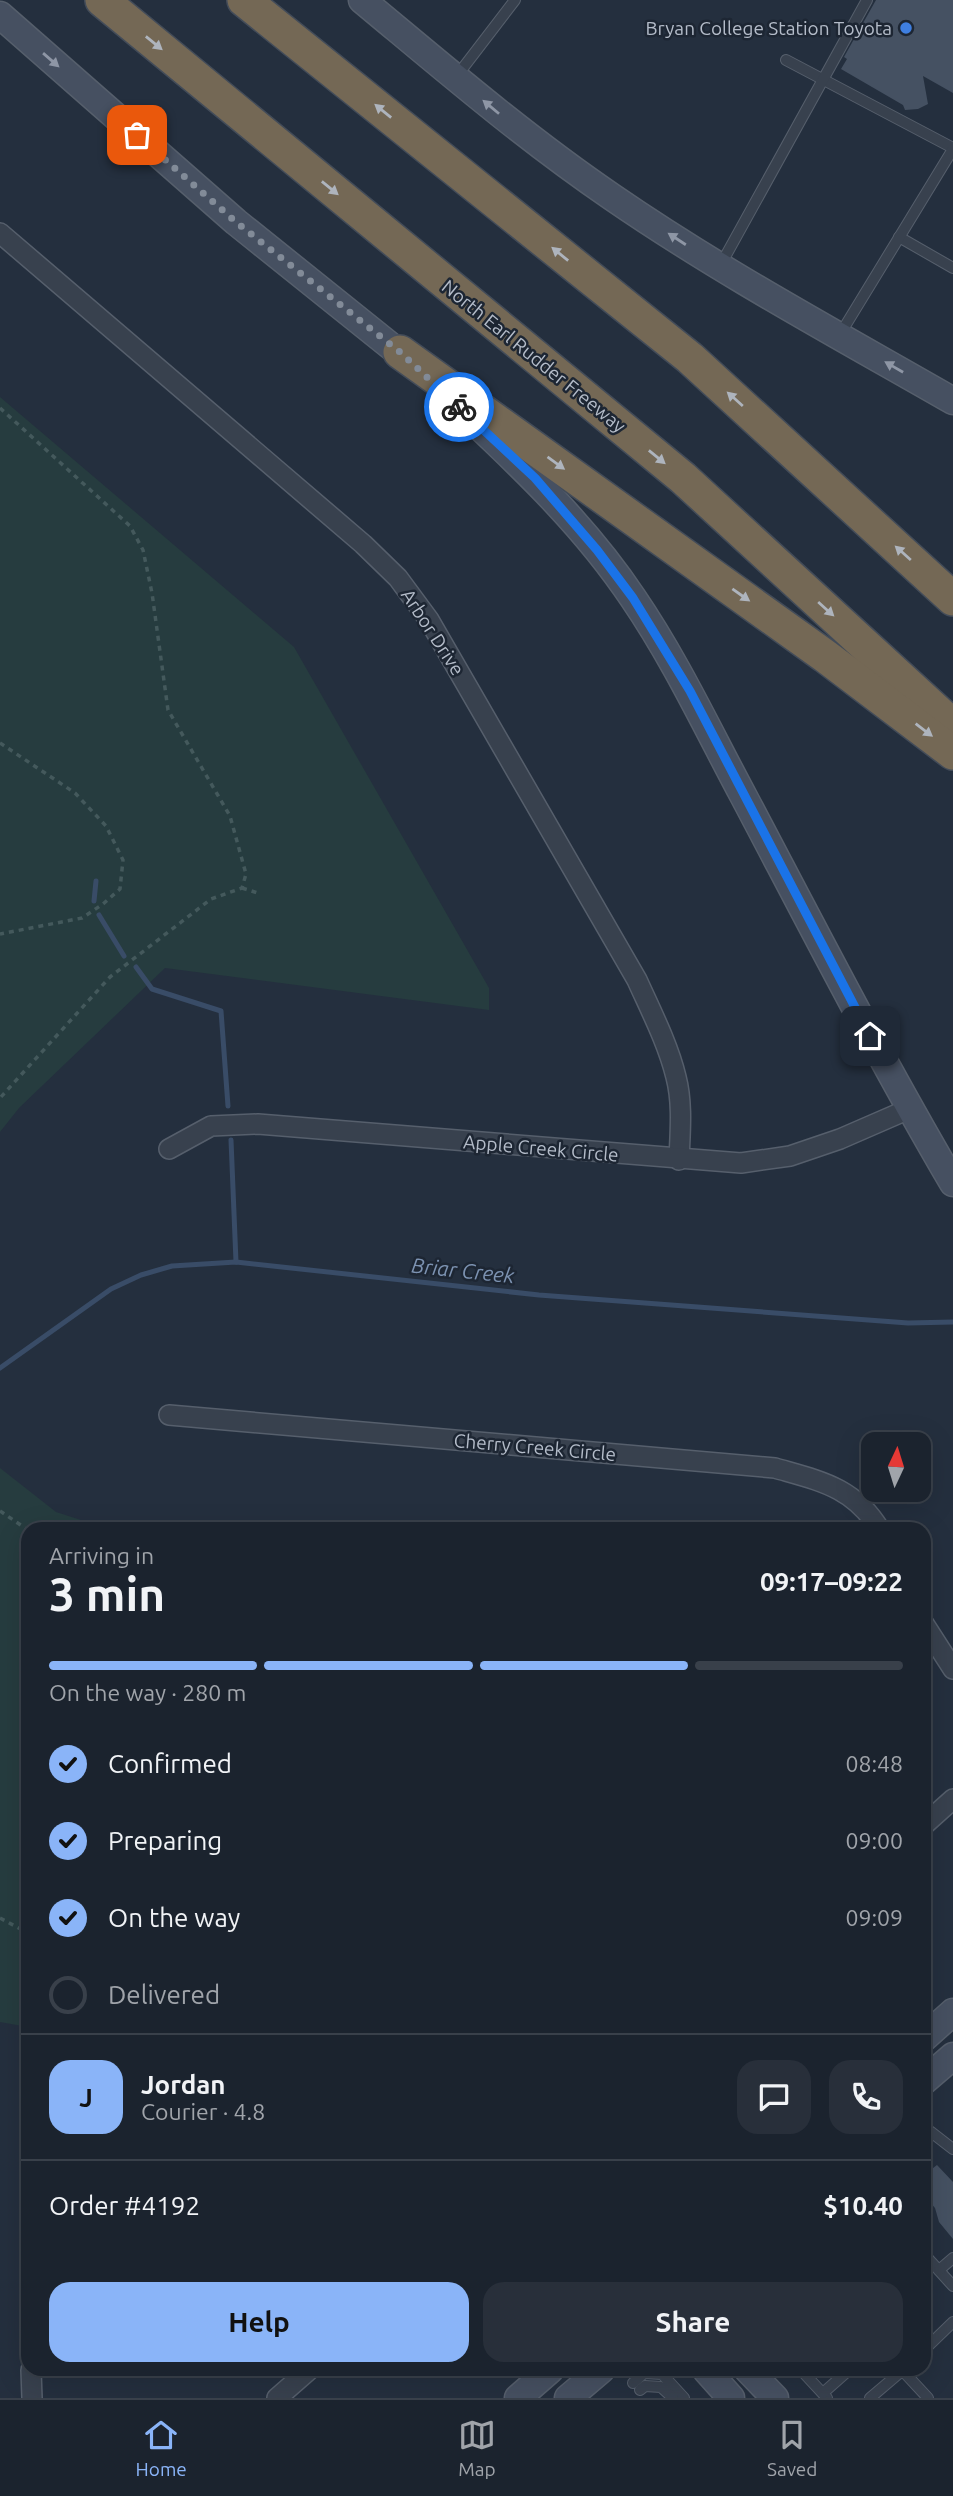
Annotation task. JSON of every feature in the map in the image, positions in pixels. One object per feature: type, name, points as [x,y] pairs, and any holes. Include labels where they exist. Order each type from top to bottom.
[{"type":"highway","name":"North Earl Rudder Freeway","points":[[102,0],[683,478],[953,726]]},
{"type":"highway","points":[[244,0],[690,358],[953,599]]},
{"type":"highway","points":[[400,352],[825,656],[953,753]]},
{"type":"main road","points":[[362,0],[519,131],[612,197],[720,267],[953,401]]},
{"type":"main road","points":[[0,15],[236,222],[400,352],[535,478],[597,550],[633,598],[690,691],[909,1109],[953,1183]]},
{"type":"main road","points":[[931,2032],[953,2012]]},
{"type":"main road","points":[[931,2075],[953,2056]]},
{"type":"main road","points":[[518,2398],[543,2376]]},
{"type":"main road","points":[[568,2398],[594,2376]]},
{"type":"main road","points":[[711,2376],[731,2398]]},
{"type":"main road","points":[[754,2376],[775,2398]]},
{"type":"street","name":"Arbor Drive","points":[[0,233],[363,544],[398,578],[429,620],[637,980],[662,1035],[676,1078],[681,1118],[679,1160]]},
{"type":"street","name":"Apple Creek Circle","points":[[169,1149],[211,1126],[258,1124],[741,1163],[790,1156],[840,1139],[909,1109]]},
{"type":"street","name":"Cherry Creek Circle","points":[[169,1415],[775,1468],[821,1481],[855,1497],[874,1522]]},
{"type":"street","points":[[931,1635],[953,1670]]},
{"type":"street","points":[[931,1819],[953,1799]]},
{"type":"street","points":[[31,2376],[32,2398]]},
{"type":"street","points":[[277,2398],[302,2376]]},
{"type":"lane","points":[[456,78],[515,0]]},
{"type":"lane","points":[[720,267],[867,0]]},
{"type":"lane","points":[[786,60],[953,148],[839,336]]},
{"type":"lane","points":[[899,237],[953,268]]},
{"type":"lane","points":[[931,2132],[953,2149]]},
{"type":"lane","points":[[939,2270],[953,2258]]},
{"type":"lane","points":[[931,2261],[953,2286]]},
{"type":"lane","points":[[931,2343],[953,2322]]},
{"type":"lane","points":[[642,2376],[636,2386],[661,2387],[673,2398]]},
{"type":"lane","points":[[664,2376],[684,2398]]},
{"type":"lane","points":[[807,2376],[825,2396],[840,2376]]},
{"type":"lane","points":[[870,2398],[896,2376]]},
{"type":"lane","points":[[908,2376],[928,2398]]},
{"type":"path","points":[[0,408],[130,526],[143,550],[152,593],[168,710],[230,816],[246,874],[243,888]]},
{"type":"path","points":[[0,743],[75,793],[106,826],[123,860],[120,889],[82,918],[0,934]]},
{"type":"path","points":[[0,1098],[110,977],[211,899],[243,888],[261,894]]},
{"type":"path","points":[[0,1511],[21,1525]]},
{"type":"path","points":[[0,1918],[21,1929]]},
{"type":"green space","points":[[0,397],[294,647],[489,988],[489,1010],[165,968],[19,1108],[0,1132]]},
{"type":"green space","points":[[0,1468],[56,1512],[87,1522],[21,1522],[21,2026],[0,2022]]},
{"type":"building","name":"Bryan College Station Toyota","points":[[876,0],[953,0],[953,93],[923,76],[928,104],[918,109],[905,110],[903,105],[841,69],[847,59],[844,57]]},
{"type":"building","points":[[937,2165],[953,2182],[953,2239],[939,2222],[931,2203],[931,2170]]},
{"type":"waterway","points":[[94,901],[96,881]]},
{"type":"waterway","points":[[99,915],[124,956]]},
{"type":"waterway","points":[[136,967],[152,989],[221,1011],[228,1106]]},
{"type":"waterway","points":[[231,1140],[236,1262]]},
{"type":"waterway","name":"Briar Creek","points":[[0,1368],[111,1289],[141,1275],[172,1266],[236,1262],[539,1295],[908,1323],[953,1322]]},
{"type":"way so far","points":[[137,135],[236,222],[400,352],[459,407]]},
{"type":"place","name":"Bryan College Station Toyota","points":[[906,28]]},
{"type":"route","points":[[459,407],[535,478],[597,550],[633,598],[690,691],[870,1036]]}]
